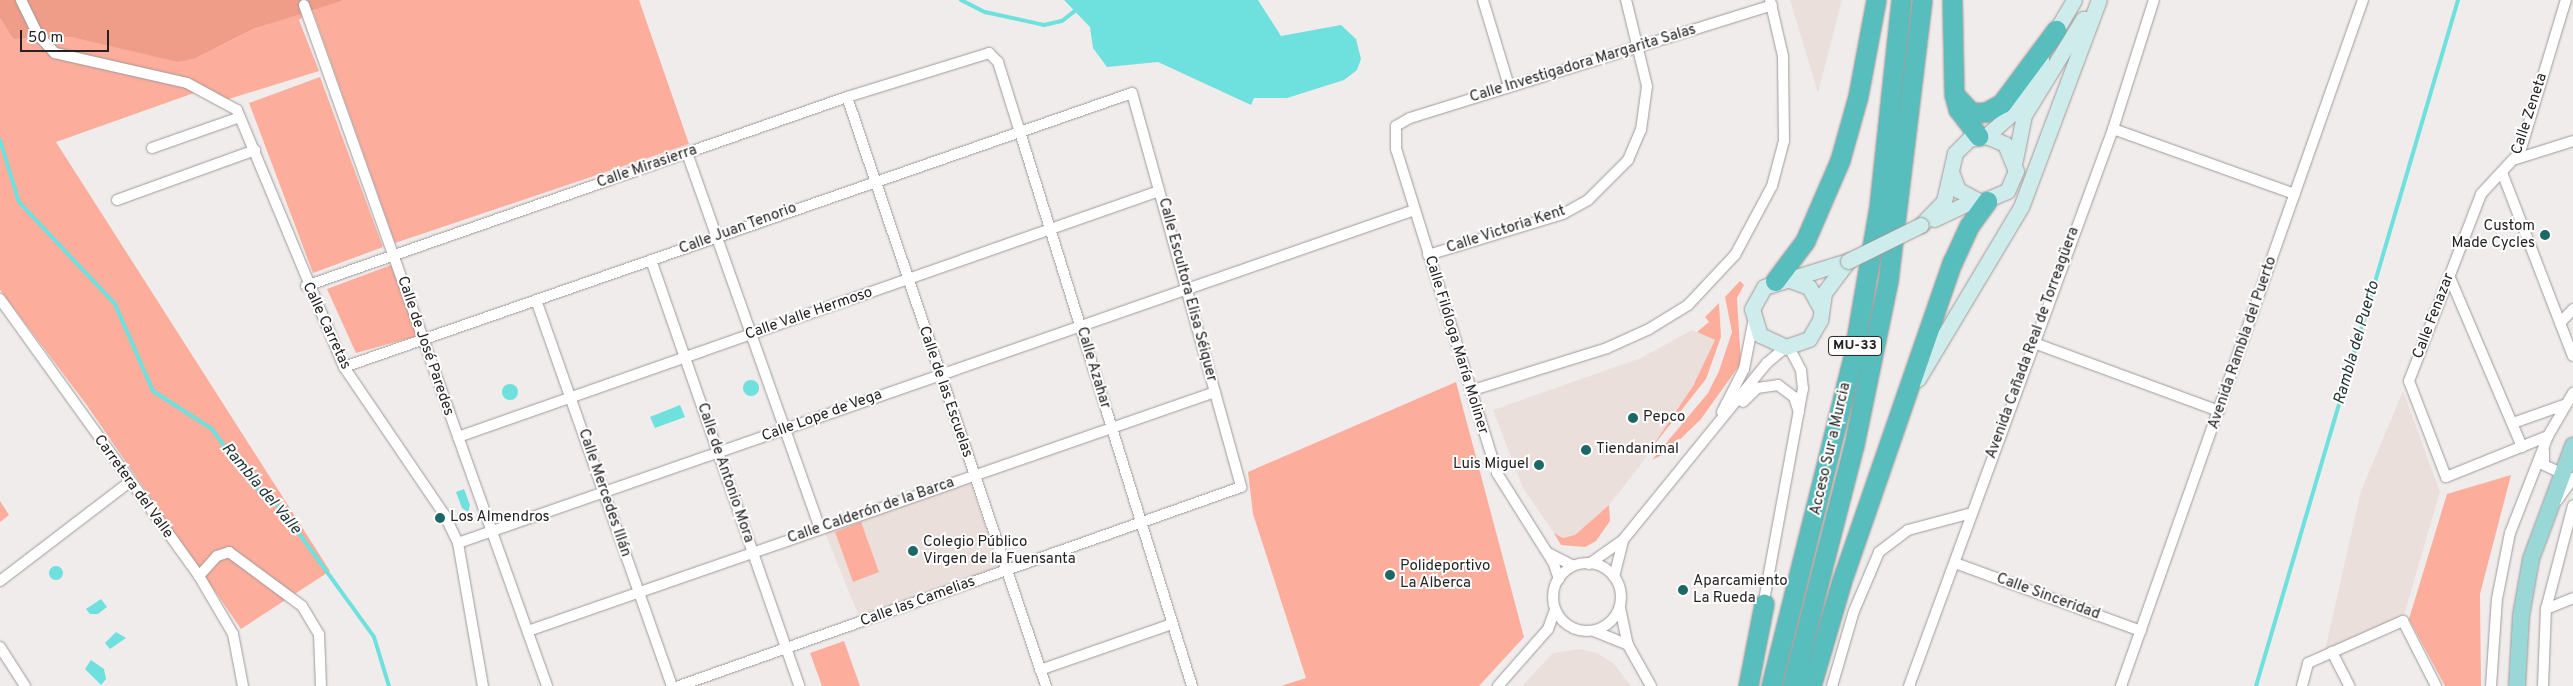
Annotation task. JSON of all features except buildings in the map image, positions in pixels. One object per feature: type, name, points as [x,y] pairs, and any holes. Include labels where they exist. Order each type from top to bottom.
[{"type":"highway","points":[[1781,280],[1805,241],[1840,160],[1858,96],[1876,0]]},
{"type":"highway","name":"Acceso Sur a Murcia","points":[[1771,686],[1835,439],[1860,322],[1888,138],[1901,0]]},
{"type":"highway","name":"Acceso Sur a Murcia","points":[[1792,686],[1854,444],[1888,282],[1922,0]]},
{"type":"highway","points":[[1952,0],[1954,94],[1958,109],[1982,136]]},
{"type":"highway","points":[[1954,94],[1972,113],[1986,112],[2002,103],[2056,30]]},
{"type":"highway","points":[[1811,686],[1842,580],[1909,393],[1952,263],[1981,201]]},
{"type":"highway","points":[[1748,686],[1764,604]]},
{"type":"main road","points":[[2516,686],[2521,616],[2542,519],[2569,476],[2573,446]]},
{"type":"street","name":"Calle Carretas","points":[[22,0],[38,35],[55,53],[79,61],[187,83],[237,110],[306,286],[344,367],[363,401],[444,514],[458,543],[483,686]]},
{"type":"street","points":[[1483,0],[1509,86]]},
{"type":"street","name":"Calle Victoria Kent","points":[[1428,255],[1563,214],[1603,188],[1628,160],[1641,130],[1647,86],[1640,47],[1626,0]]},
{"type":"street","points":[[1922,225],[1944,201],[1951,172],[1961,145],[1982,136],[2006,121],[2022,99],[2056,30],[2074,0]]},
{"type":"street","points":[[1712,433],[1744,370],[1756,297],[1781,280],[1848,261],[1922,225],[2007,192],[2016,171],[2015,160],[2018,130],[2028,108],[2098,0]]},
{"type":"street","points":[[1909,393],[2021,207],[2098,0]]},
{"type":"street","name":"Avenida Cañada Real de Torreagüera","points":[[1909,686],[2113,129],[2154,0]]},
{"type":"street","name":"Avenida Rambla del Puerto","points":[[2121,686],[2363,0]]},
{"type":"street","points":[[1470,391],[1607,348],[1649,329],[1688,304],[1735,255],[1772,186],[1784,141],[1783,56],[1771,3]]},
{"type":"street","name":"Calle Investigadora Margarita Salas","points":[[1396,126],[1509,86],[1640,47],[1771,3]]},
{"type":"street","points":[[2565,4],[2573,16]]},
{"type":"street","name":"Calle Zeneta","points":[[2502,175],[2516,159],[2565,4]]},
{"type":"street","name":"Calle de José Paredes","points":[[304,5],[547,686]]},
{"type":"street","name":"Calle Mirasierra","points":[[306,286],[846,97],[989,53]]},
{"type":"street","name":"Calle Azahar","points":[[989,53],[998,62],[1192,686]]},
{"type":"street","name":"Calle Juan Tenorio","points":[[344,367],[877,179],[1132,93]]},
{"type":"street","name":"Calle Escultora Elisa Séiquer","points":[[1132,93],[1240,487]]},
{"type":"street","name":"Calle de las Escuelas","points":[[846,97],[877,179],[906,280],[1046,686]]},
{"type":"street","points":[[152,148],[240,117]]},
{"type":"street","name":"Calle Filóloga María Moliner","points":[[1396,126],[1395,142],[1414,210],[1497,473],[1548,553],[1558,579]]},
{"type":"street","points":[[2113,129],[2295,194]]},
{"type":"street","points":[[1982,136],[2005,144],[2015,160]]},
{"type":"street","points":[[2516,159],[2573,141]]},
{"type":"street","points":[[117,200],[254,150]]},
{"type":"street","points":[[687,153],[820,529]]},
{"type":"street","points":[[1951,172],[1958,190],[1981,201]]},
{"type":"street","points":[[2502,175],[2573,356]]},
{"type":"street","name":"Calle Fenazar","points":[[2502,175],[2482,194],[2409,381],[2446,477],[2522,447]]},
{"type":"street","name":"Calle Valle Hermoso","points":[[458,437],[1159,190]]},
{"type":"street","name":"Calle Lope de Vega","points":[[458,543],[605,494],[785,428],[1414,210]]},
{"type":"street","name":"Calle de Antonio Mora","points":[[651,260],[799,686]]},
{"type":"street","points":[[1620,608],[1605,626],[1594,631],[1583,632],[1563,622],[1555,610],[1553,597],[1558,579],[1573,566],[1589,564],[1623,540],[1712,433],[1767,363],[1787,347],[1809,339],[1820,320],[1820,309],[1824,293],[1848,261]]},
{"type":"street","points":[[2450,278],[2522,447],[2548,436]]},
{"type":"street","points":[[1781,280],[1809,287],[1820,309]]},
{"type":"street","name":"Carretera del Valle","points":[[0,299],[128,483],[199,576],[234,634],[243,686]]},
{"type":"street","name":"Calle Mercedes Illán","points":[[536,300],[672,686]]},
{"type":"street","points":[[2560,323],[2573,309]]},
{"type":"street","points":[[1738,686],[1764,604],[1799,412],[1801,370],[1787,347],[1766,340],[1753,322]]},
{"type":"street","points":[[2034,343],[2219,410]]},
{"type":"street","points":[[1712,433],[1758,388],[1770,384],[1786,388],[1799,412]]},
{"type":"street","name":"Calle Calderón de la Barca","points":[[528,631],[1215,392]]},
{"type":"street","points":[[2491,686],[2503,563],[2530,480],[2543,447],[2564,405],[2573,393]]},
{"type":"street","points":[[2513,423],[2564,405]]},
{"type":"street","points":[[2530,480],[2544,465],[2543,447]]},
{"type":"street","points":[[2544,465],[2569,476]]},
{"type":"street","points":[[0,581],[128,483]]},
{"type":"street","name":"Calle las Camelias","points":[[679,686],[1142,524],[1240,487]]},
{"type":"street","points":[[2543,686],[2546,609],[2573,505]]},
{"type":"street","points":[[1832,686],[1854,611],[1879,552],[1908,530],[1972,514]]},
{"type":"street","points":[[1623,540],[1614,577],[1620,592],[1620,608],[1628,645],[1651,686]]},
{"type":"street","points":[[199,576],[216,556],[229,552],[302,606],[318,634],[321,686]]},
{"type":"street","points":[[1548,553],[1573,566]]},
{"type":"street","name":"Calle Sinceridad","points":[[1955,563],[2141,631]]},
{"type":"street","points":[[1589,564],[1614,577]]},
{"type":"street","points":[[2546,609],[2573,598]]},
{"type":"street","points":[[1498,686],[1548,629],[1555,610]]},
{"type":"street","points":[[2302,686],[2308,663],[2403,621],[2436,686]]},
{"type":"street","points":[[1548,629],[1563,622]]},
{"type":"street","points":[[1040,670],[1172,624]]},
{"type":"street","points":[[1594,631],[1628,645]]},
{"type":"street","points":[[0,647],[25,686]]},
{"type":"street","points":[[2332,652],[2349,686]]},
{"type":"shaded area","points":[[0,0],[344,0],[253,29],[196,58],[178,62],[72,37],[13,39],[0,18]]},
{"type":"shaded area","points":[[344,0],[639,0],[689,144],[395,243],[312,9]]},
{"type":"shaded area","points":[[1790,0],[1842,0],[1818,93]]},
{"type":"shaded area","points":[[312,9],[299,20],[319,71],[216,103],[194,93],[56,142],[330,571],[241,629],[86,404],[0,290],[0,18],[13,39],[72,37],[196,58],[253,29]]},
{"type":"shaded area","points":[[320,77],[383,247],[313,273],[249,103]]},
{"type":"shaded area","points":[[391,265],[417,336],[356,353],[327,289]]},
{"type":"shaded area","points":[[1740,281],[1744,285],[1737,298],[1741,363],[1701,419],[1666,453],[1652,460],[1708,393],[1719,371],[1732,332],[1725,297]]},
{"type":"shaded area","points":[[1719,303],[1721,337],[1706,379],[1650,450],[1693,386],[1715,340],[1697,332],[1709,322],[1705,317]]},
{"type":"shaded area","points":[[1692,330],[1715,340],[1693,386],[1639,467],[1609,505],[1575,535],[1563,538],[1554,533],[1523,488],[1493,410],[1641,358]]},
{"type":"shaded area","name":"Polideportivo La Alberca","points":[[1456,382],[1524,637],[1479,686],[1281,686],[1306,678],[1253,514],[1248,472]]},
{"type":"shaded area","points":[[2403,391],[2440,492],[2404,615],[2325,650],[2361,491]]},
{"type":"shaded area","points":[[2511,475],[2480,594],[2481,686],[2445,686],[2409,619],[2447,494]]},
{"type":"shaded area","name":"Colegio Público Virgen de la Fuensanta","points":[[970,483],[1001,569],[860,619],[825,533]]},
{"type":"shaded area","points":[[0,501],[9,515],[0,522]]},
{"type":"shaded area","points":[[1609,505],[1610,521],[1596,541],[1585,547],[1561,545],[1554,533],[1563,538],[1575,535]]},
{"type":"shaded area","points":[[861,522],[879,572],[853,582],[835,532]]},
{"type":"shaded area","points":[[844,641],[860,686],[822,686],[810,653]]},
{"type":"shaded area","points":[[1580,649],[1597,653],[1614,664],[1631,686],[1522,686],[1553,653]]},
{"type":"water","points":[[1064,0],[1258,0],[1281,36],[1341,25],[1356,39],[1361,59],[1357,70],[1344,80],[1287,98],[1254,98],[1251,105],[1158,62],[1107,67],[1093,48],[1090,27]]},
{"type":"water","points":[[751,380],[757,382],[759,388],[757,394],[751,396],[745,394],[743,388],[745,382]]},
{"type":"water","points":[[507,384],[513,384],[518,389],[516,398],[507,400],[502,395],[502,389]]},
{"type":"water","points":[[680,405],[685,417],[655,428],[650,417]]},
{"type":"water","points":[[464,489],[470,505],[468,512],[462,508],[456,492]]},
{"type":"water","points":[[56,566],[61,568],[63,573],[61,578],[56,580],[51,578],[49,573],[51,568]]},
{"type":"water","points":[[101,599],[107,607],[98,614],[90,614],[86,609]]},
{"type":"water","points":[[116,632],[126,638],[110,649],[105,643]]},
{"type":"water","points":[[91,660],[104,669],[106,679],[101,685],[85,669]]},
{"type":"waterway","points":[[961,0],[985,12],[1044,25],[1062,21],[1075,11]]},
{"type":"waterway","name":"Rambla del Puerto","points":[[2256,686],[2458,0]]},
{"type":"waterway","name":"Rambla del Valle","points":[[0,140],[19,202],[115,304],[153,391],[212,429],[251,483],[280,507],[374,637],[389,686]]},
{"type":"place","name":"Custom Made Cycles","points":[[2545,235]]},
{"type":"place","name":"Pepco","points":[[1633,418]]},
{"type":"place","name":"Tiendanimal","points":[[1586,450]]},
{"type":"place","name":"Luis Miguel","points":[[1539,465]]},
{"type":"place","name":"Los Almendros","points":[[440,518]]},
{"type":"place","name":"Colegio Público Virgen de la Fuensanta","points":[[913,551]]},
{"type":"place","name":"Polideportivo La Alberca","points":[[1390,575]]},
{"type":"place","name":"Aparcamiento La Rueda","points":[[1683,590]]}]
